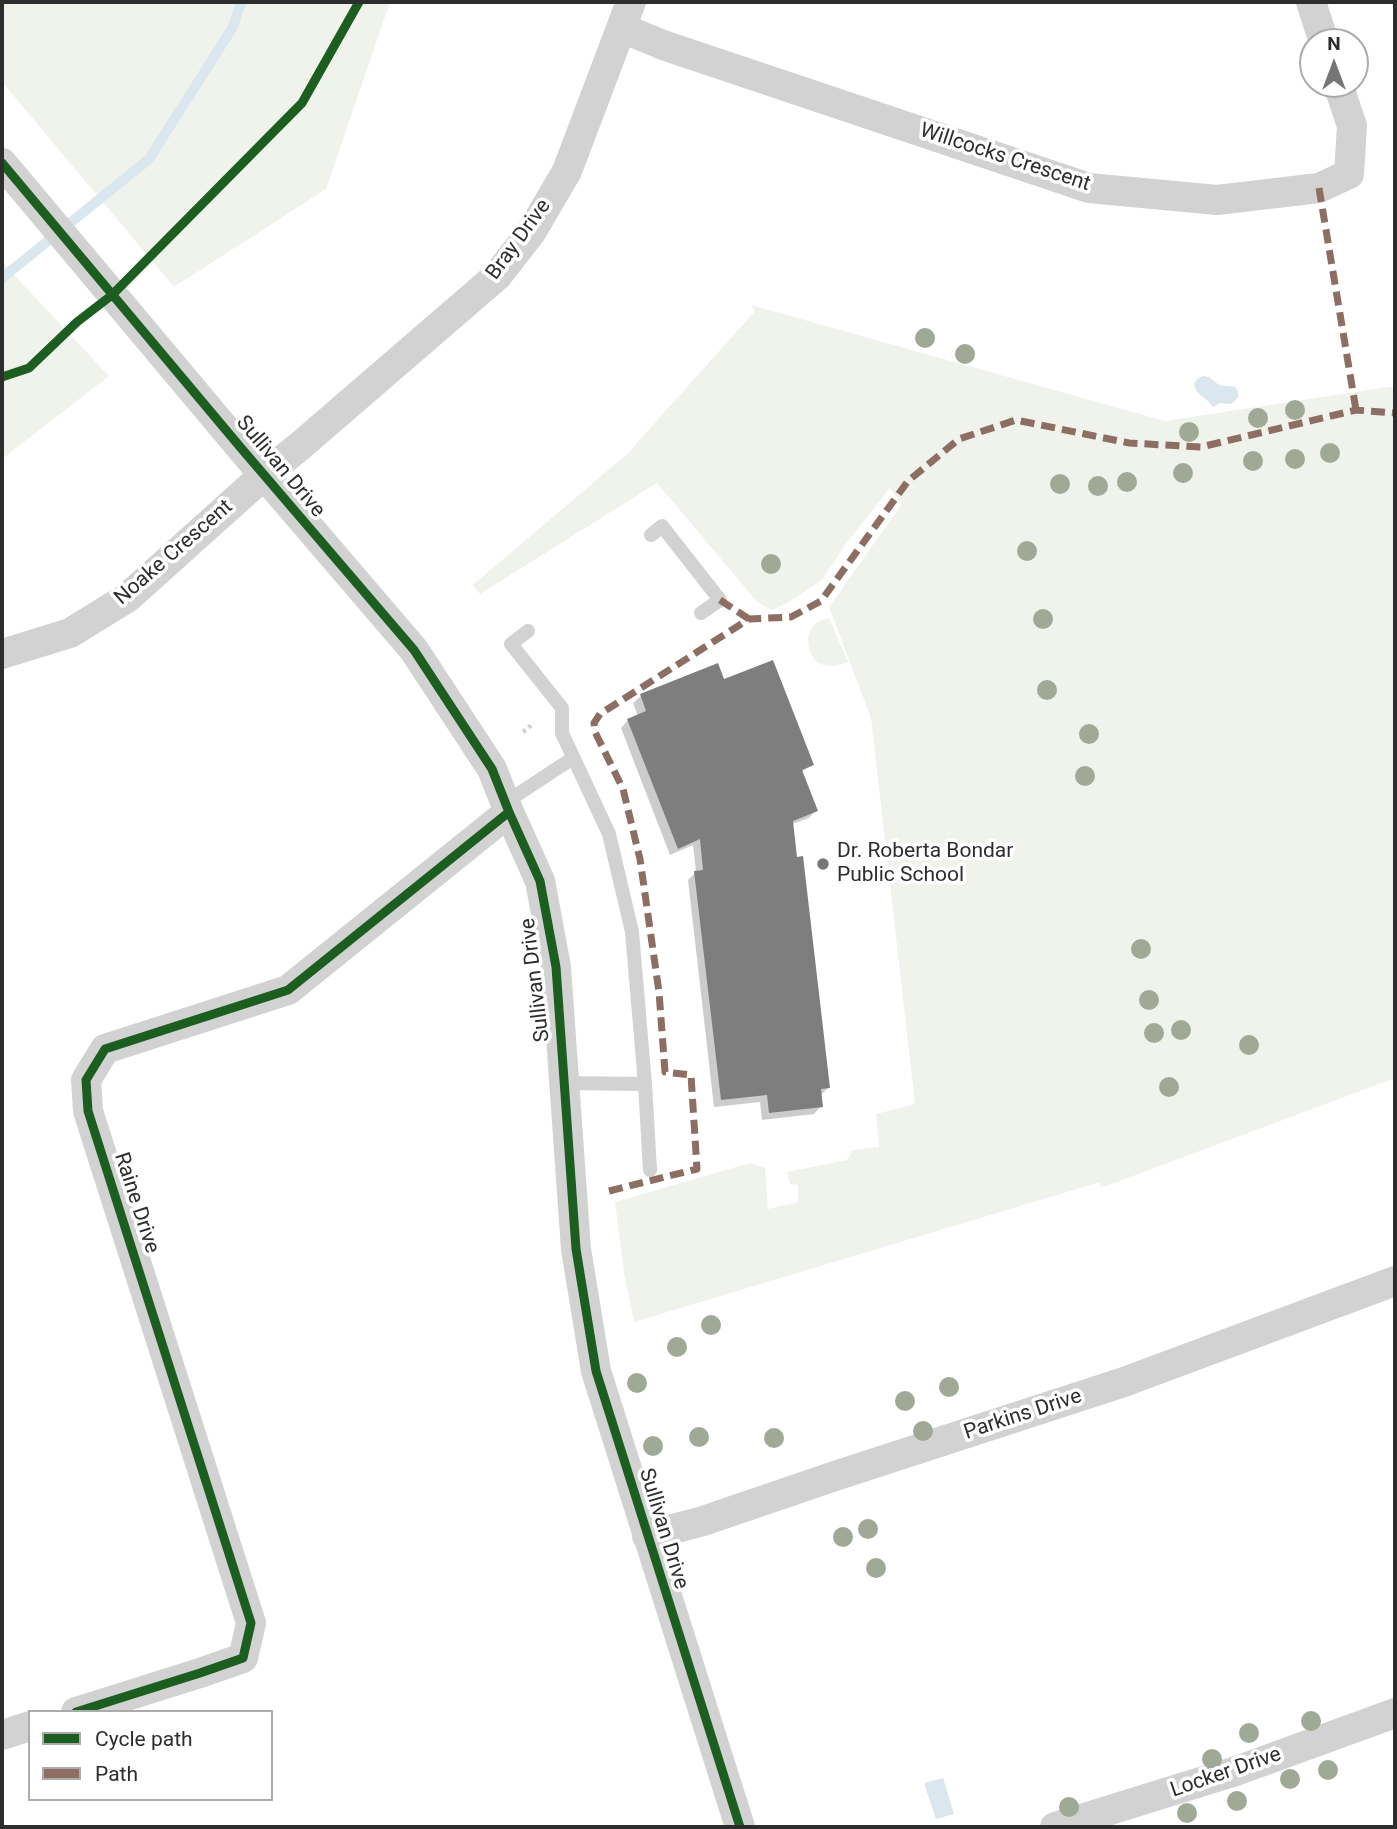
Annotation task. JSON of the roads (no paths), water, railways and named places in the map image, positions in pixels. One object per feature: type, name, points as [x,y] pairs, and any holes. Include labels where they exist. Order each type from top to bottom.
[{"type":"street","points":[[1311,2],[1319,28]]},
{"type":"street","name":"Willcocks Crescent","points":[[626,15],[663,45],[1089,188],[1217,200],[1319,188],[1349,174],[1352,126],[1343,98]]},
{"type":"street","name":"Bray Drive","points":[[264,475],[497,276],[532,231],[567,171],[626,15]]},
{"type":"street","name":"Sullivan Drive","points":[[2,163],[414,650],[492,769],[540,881],[556,967],[576,1248],[596,1371],[740,1827]]},
{"type":"street","name":"Noake Crescent","points":[[2,654],[70,633],[127,598],[264,475]]},
{"type":"street","name":"Raine Drive","points":[[82,1710],[243,1658],[251,1623],[89,1111],[86,1080],[105,1049],[288,990],[507,807]]},
{"type":"street","name":"Parkins Drive","points":[[647,1535],[703,1521],[1124,1382],[1395,1281]]},
{"type":"street","name":"Locker Drive","points":[[1055,1827],[1236,1771],[1395,1713]]},
{"type":"street","points":[[2,1735],[28,1727]]},
{"type":"lane","points":[[651,535],[662,526],[720,600],[701,613]]},
{"type":"lane","points":[[528,631],[511,644],[562,708],[562,733],[610,834],[632,932],[650,1170]]},
{"type":"lane","points":[[562,708],[575,699]]},
{"type":"lane","points":[[507,807],[573,758]]},
{"type":"lane","points":[[564,1083],[645,1084]]},
{"type":"waterway","points":[[2,278],[149,159],[233,27],[241,2]]},
{"type":"place","name":"Dr. Roberta Bondar Public School","points":[[823,864]]}]
